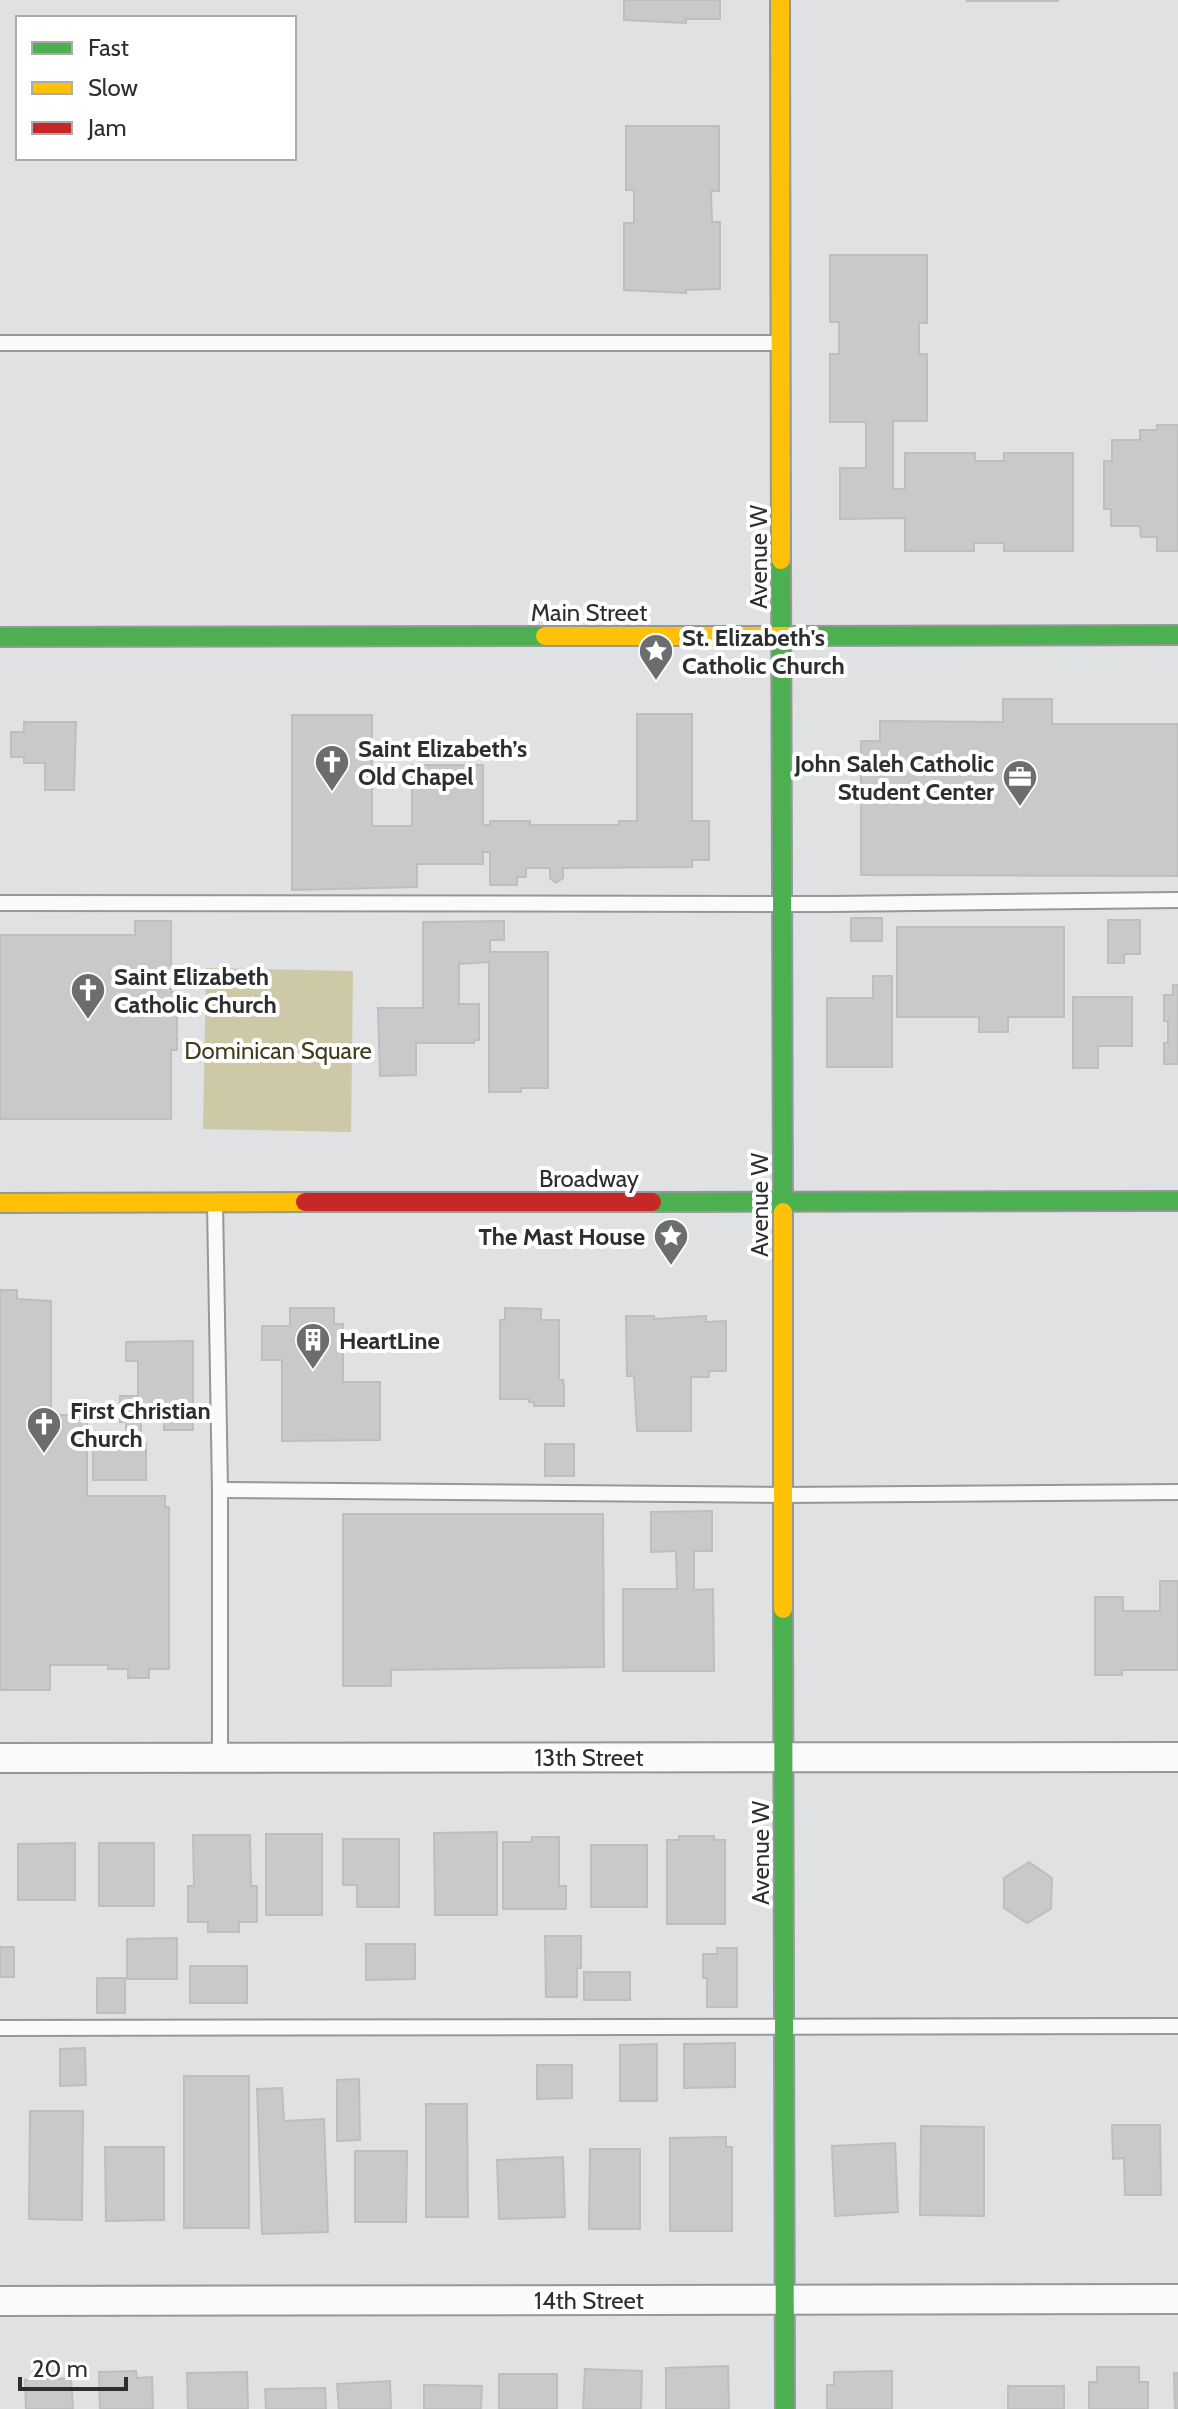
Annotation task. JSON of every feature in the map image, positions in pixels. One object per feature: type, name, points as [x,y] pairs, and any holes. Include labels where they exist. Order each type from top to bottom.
[{"type":"street","name":"Avenue W","points":[[780,0],[785,2409]]},
{"type":"street","name":"Main Street","points":[[0,637],[1178,635]]},
{"type":"street","name":"Broadway","points":[[0,1203],[1178,1201]]},
{"type":"street","name":"13th Street","points":[[0,1758],[1178,1757]]},
{"type":"street","name":"14th Street","points":[[0,2301],[1178,2299]]},
{"type":"lane","points":[[0,343],[781,343]]},
{"type":"lane","points":[[0,903],[783,904],[1178,900]]},
{"type":"lane","points":[[215,1203],[220,1490],[220,1758]]},
{"type":"lane","points":[[220,1490],[783,1495],[1178,1492]]},
{"type":"lane","points":[[0,2028],[1178,2026]]},
{"type":"green space","name":"Dominican Square","points":[[206,968],[353,971],[351,1132],[203,1129]]},
{"type":"building","points":[[624,0],[720,0],[720,19],[686,19],[686,23],[624,20]]},
{"type":"building","points":[[1058,0],[1058,1],[967,1]]},
{"type":"building","points":[[626,126],[719,126],[719,191],[711,191],[712,222],[720,222],[720,289],[686,290],[686,293],[624,290],[624,223],[634,223],[634,190],[626,190]]},
{"type":"building","points":[[830,255],[927,255],[927,323],[919,323],[919,354],[927,354],[927,421],[893,421],[893,489],[905,489],[905,453],[975,453],[975,461],[1004,461],[1004,453],[1073,453],[1073,551],[1004,551],[1004,543],[974,543],[974,551],[905,551],[905,518],[840,519],[840,468],[866,468],[866,422],[830,422],[830,354],[839,354],[839,322],[830,322]]},
{"type":"building","points":[[1157,425],[1178,425],[1178,551],[1157,551],[1157,537],[1141,537],[1140,526],[1111,526],[1111,509],[1104,509],[1104,461],[1112,461],[1112,440],[1140,440],[1140,430],[1157,430]]},
{"type":"building","name":"John Saleh Catholic Student Center","points":[[1003,699],[1052,699],[1052,724],[1178,724],[1178,876],[861,875],[861,741],[880,741],[880,721],[1003,722]]},
{"type":"building","name":"Saint Elizabeth’s Old Chapel","points":[[637,714],[692,714],[692,821],[709,821],[709,860],[692,860],[692,867],[563,868],[563,878],[556,883],[550,878],[550,868],[526,868],[526,877],[517,877],[517,885],[490,885],[490,852],[483,852],[483,864],[417,864],[417,887],[292,890],[292,715],[372,715],[372,826],[412,826],[412,765],[483,765],[483,825],[490,825],[490,821],[530,821],[530,825],[619,825],[619,821],[637,821]]},
{"type":"building","points":[[24,722],[76,722],[74,790],[45,790],[45,763],[24,763],[24,757],[11,757],[11,732],[24,732]]},
{"type":"building","points":[[851,918],[882,918],[882,941],[851,941]]},
{"type":"building","points":[[1108,920],[1140,920],[1140,954],[1124,954],[1124,963],[1108,963]]},
{"type":"building","name":"Saint Elizabeth Catholic Church","points":[[135,921],[171,921],[171,992],[177,992],[177,1050],[171,1050],[171,1119],[0,1119],[0,935],[135,935]]},
{"type":"building","points":[[504,921],[504,940],[490,940],[490,952],[548,952],[548,1088],[489,1092],[489,962],[459,964],[459,1004],[479,1004],[479,1040],[474,1040],[474,1043],[416,1043],[416,1075],[380,1076],[378,1008],[423,1008],[423,922]]},
{"type":"building","points":[[897,927],[1064,927],[1064,1017],[1008,1017],[1008,1032],[979,1032],[979,1017],[897,1017]]},
{"type":"building","points":[[873,976],[892,976],[892,1067],[827,1067],[827,998],[873,998]]},
{"type":"building","points":[[1173,985],[1178,985],[1178,1064],[1164,1064],[1168,1021],[1164,1021],[1164,995],[1173,995]]},
{"type":"building","points":[[1073,997],[1132,997],[1132,1046],[1098,1046],[1098,1068],[1073,1068]]},
{"type":"building","name":"First Christian Church","points":[[0,1290],[17,1290],[17,1299],[51,1301],[51,1415],[87,1415],[87,1496],[165,1496],[165,1507],[169,1507],[169,1669],[149,1669],[149,1678],[128,1678],[128,1669],[108,1669],[108,1665],[50,1665],[50,1690],[0,1690]]},
{"type":"building","name":"HeartLine","points":[[290,1308],[334,1308],[334,1324],[343,1324],[343,1382],[380,1382],[380,1440],[282,1441],[282,1360],[262,1360],[262,1326],[290,1326]]},
{"type":"building","points":[[505,1308],[541,1309],[541,1320],[559,1320],[559,1380],[563,1380],[564,1385],[564,1406],[534,1406],[529,1399],[500,1399],[500,1320],[505,1320]]},
{"type":"building","points":[[626,1316],[654,1316],[654,1319],[706,1316],[706,1322],[726,1321],[726,1371],[709,1371],[709,1377],[691,1377],[691,1431],[637,1431],[634,1376],[627,1376]]},
{"type":"building","points":[[193,1341],[193,1430],[164,1430],[164,1422],[141,1422],[141,1443],[146,1443],[146,1480],[93,1480],[93,1443],[126,1443],[126,1422],[120,1422],[120,1396],[138,1396],[138,1361],[126,1361],[126,1342]]},
{"type":"building","points":[[545,1444],[574,1444],[574,1476],[545,1476]]},
{"type":"building","points":[[712,1511],[712,1551],[694,1551],[694,1590],[713,1589],[714,1671],[623,1671],[623,1589],[677,1589],[676,1551],[651,1552],[651,1512]]},
{"type":"building","points":[[343,1514],[603,1514],[604,1667],[391,1670],[391,1686],[343,1686]]},
{"type":"building","points":[[1160,1581],[1178,1581],[1178,1670],[1122,1670],[1122,1675],[1095,1675],[1095,1597],[1123,1597],[1123,1611],[1160,1611]]},
{"type":"building","points":[[497,1832],[497,1915],[435,1915],[434,1833]]},
{"type":"building","points":[[266,1834],[322,1834],[322,1915],[266,1915]]},
{"type":"building","points":[[193,1835],[250,1835],[251,1886],[257,1886],[257,1922],[239,1922],[239,1932],[208,1932],[208,1922],[188,1922],[188,1886],[194,1886]]},
{"type":"building","points":[[679,1836],[714,1836],[714,1840],[725,1840],[725,1924],[667,1924],[667,1840],[679,1840]]},
{"type":"building","points":[[532,1837],[559,1837],[559,1886],[566,1886],[566,1909],[503,1909],[503,1842],[532,1842]]},
{"type":"building","points":[[343,1839],[399,1839],[399,1907],[357,1907],[357,1885],[343,1885]]},
{"type":"building","points":[[75,1843],[75,1900],[18,1900],[18,1844]]},
{"type":"building","points":[[99,1843],[154,1843],[154,1906],[99,1906]]},
{"type":"building","points":[[591,1845],[647,1845],[647,1907],[591,1907]]},
{"type":"building","points":[[1029,1862],[1052,1878],[1051,1909],[1027,1923],[1004,1908],[1004,1878]]},
{"type":"building","points":[[545,1936],[581,1936],[577,1997],[546,1997]]},
{"type":"building","points":[[177,1938],[177,1979],[127,1979],[127,1939]]},
{"type":"building","points":[[366,1944],[415,1944],[415,1979],[366,1980]]},
{"type":"building","points":[[0,1947],[14,1947],[14,1977],[0,1977]]},
{"type":"building","points":[[717,1948],[737,1948],[737,2007],[707,2007],[703,1954],[717,1954]]},
{"type":"building","points":[[190,1966],[247,1966],[247,2003],[190,2003]]},
{"type":"building","points":[[584,1972],[630,1972],[630,2000],[584,2000]]},
{"type":"building","points":[[97,1978],[125,1978],[125,2013],[97,2013]]},
{"type":"building","points":[[735,2043],[735,2087],[684,2088],[684,2044]]},
{"type":"building","points":[[657,2044],[657,2101],[620,2101],[620,2045]]},
{"type":"building","points":[[85,2048],[86,2085],[60,2086],[60,2049]]},
{"type":"building","points":[[537,2065],[572,2065],[572,2098],[537,2099]]},
{"type":"building","points":[[184,2076],[249,2076],[249,2228],[184,2228]]},
{"type":"building","points":[[359,2079],[360,2140],[337,2141],[337,2080]]},
{"type":"building","points":[[282,2088],[284,2121],[324,2119],[328,2232],[262,2234],[257,2089]]},
{"type":"building","points":[[426,2104],[467,2104],[468,2217],[426,2217]]},
{"type":"building","points":[[30,2111],[83,2111],[82,2220],[29,2219]]},
{"type":"building","points":[[1112,2125],[1160,2125],[1161,2195],[1125,2195],[1124,2158],[1113,2159]]},
{"type":"building","points":[[921,2126],[984,2127],[984,2216],[920,2215]]},
{"type":"building","points":[[726,2137],[726,2147],[732,2147],[732,2231],[670,2231],[670,2138]]},
{"type":"building","points":[[895,2143],[898,2212],[835,2216],[832,2146]]},
{"type":"building","points":[[105,2147],[164,2147],[164,2220],[106,2221]]},
{"type":"building","points":[[590,2149],[640,2149],[640,2229],[589,2229]]},
{"type":"building","points":[[355,2151],[407,2151],[406,2222],[355,2222]]},
{"type":"building","points":[[563,2157],[565,2217],[499,2219],[497,2160]]},
{"type":"building","points":[[728,2366],[729,2409],[666,2409],[666,2368]]},
{"type":"building","points":[[1097,2367],[1139,2367],[1139,2382],[1148,2382],[1148,2409],[1089,2409],[1089,2382],[1097,2382]]},
{"type":"building","points":[[585,2369],[642,2371],[641,2409],[583,2409]]},
{"type":"building","points":[[136,2371],[137,2378],[152,2377],[153,2409],[100,2409],[99,2372]]},
{"type":"building","points":[[892,2371],[892,2409],[827,2409],[827,2385],[834,2385],[834,2372]]},
{"type":"building","points":[[247,2372],[248,2409],[188,2409],[187,2373]]},
{"type":"building","points":[[1174,2373],[1178,2373],[1178,2409],[1175,2409]]},
{"type":"building","points":[[499,2374],[557,2374],[557,2409],[499,2409]]},
{"type":"building","points":[[71,2378],[73,2409],[26,2409],[25,2380]]},
{"type":"building","points":[[390,2381],[391,2409],[339,2409],[337,2384]]},
{"type":"building","points":[[424,2385],[482,2386],[481,2409],[424,2409]]},
{"type":"building","points":[[1008,2386],[1064,2386],[1064,2409],[1008,2409]]},
{"type":"building","points":[[325,2388],[326,2409],[266,2409],[265,2389]]},
{"type":"traffic: fast","points":[[781,560],[783,1212]]},
{"type":"traffic: fast","points":[[793,636],[1178,635]]},
{"type":"traffic: fast","points":[[0,637],[545,636]]},
{"type":"traffic: fast","points":[[652,1202],[1178,1201]]},
{"type":"traffic: fast","points":[[783,1609],[785,2409]]},
{"type":"traffic: slow","points":[[780,0],[781,560]]},
{"type":"traffic: slow","points":[[545,636],[793,636]]},
{"type":"traffic: slow","points":[[0,1203],[305,1202]]},
{"type":"traffic: slow","points":[[783,1212],[783,1609]]},
{"type":"traffic: jam","points":[[305,1202],[652,1202]]},
{"type":"place","name":"St. Elizabeth's Catholic Church","points":[[656,682]]},
{"type":"place","name":"Saint Elizabeth’s Old Chapel","points":[[332,793]]},
{"type":"place","name":"John Saleh Catholic Student Center","points":[[1020,808]]},
{"type":"place","name":"Saint Elizabeth Catholic Church","points":[[88,1021]]},
{"type":"place","name":"The Mast House","points":[[671,1267]]},
{"type":"place","name":"HeartLine","points":[[313,1371]]},
{"type":"place","name":"First Christian Church","points":[[44,1455]]}]
